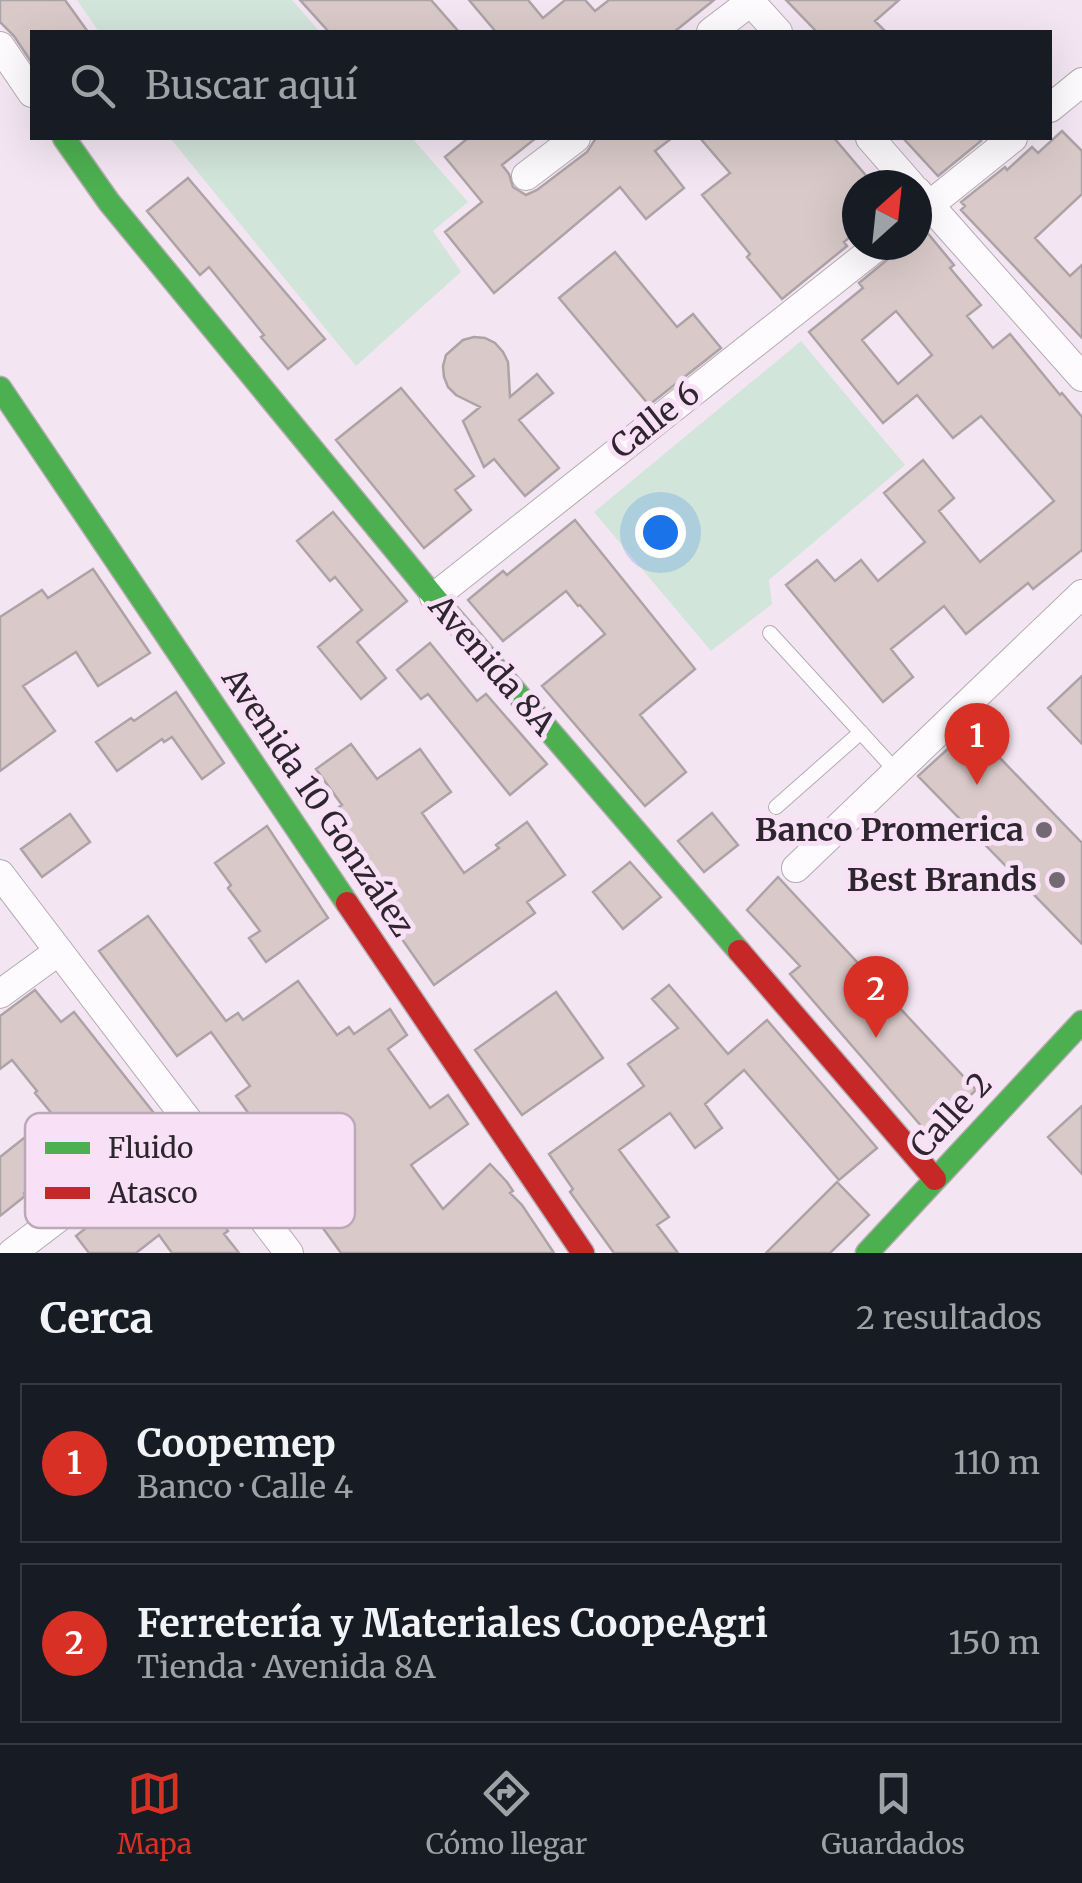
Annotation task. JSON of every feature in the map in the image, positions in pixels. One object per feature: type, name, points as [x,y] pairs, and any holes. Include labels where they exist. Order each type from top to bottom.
[{"type":"street","points":[[715,30],[751,1],[776,30]]},
{"type":"street","points":[[0,46],[30,89]]},
{"type":"street","points":[[1052,106],[1082,82]]},
{"type":"street","name":"Avenida 8A","points":[[65,140],[109,202],[434,597],[935,1179]]},
{"type":"street","points":[[526,176],[573,140]]},
{"type":"street","points":[[872,140],[896,170]]},
{"type":"street","points":[[932,191],[1010,140]]},
{"type":"street","points":[[932,213],[1082,377]]},
{"type":"street","name":"Calle 6","points":[[434,597],[859,260]]},
{"type":"street","name":"Avenida 10 González","points":[[0,388],[582,1253]]},
{"type":"street","points":[[796,868],[1082,594]]},
{"type":"street","points":[[0,874],[182,1113]]},
{"type":"street","points":[[0,994],[59,951]]},
{"type":"street","name":"Calle 2","points":[[867,1253],[1082,1022]]},
{"type":"street","points":[[12,1253],[45,1228]]},
{"type":"street","points":[[269,1228],[288,1253]]},
{"type":"lane","points":[[770,633],[897,772]]},
{"type":"lane","points":[[776,806],[861,732]]},
{"type":"green space","points":[[77,0],[292,0],[318,30],[98,30]]},
{"type":"green space","points":[[172,140],[414,140],[468,202],[433,231],[461,272],[356,366]]},
{"type":"green space","points":[[801,341],[905,465],[769,580],[772,604],[711,651],[594,512]]},
{"type":"building","points":[[0,0],[65,0],[87,30],[30,30],[30,60],[0,22]]},
{"type":"building","points":[[300,0],[431,0],[457,30],[327,30]]},
{"type":"building","points":[[469,0],[528,0],[543,18],[565,0],[585,0],[595,11],[609,0],[714,0],[676,30],[494,30]]},
{"type":"building","points":[[786,0],[899,0],[875,21],[884,30],[815,30]]},
{"type":"building","points":[[1062,131],[1082,151],[1082,194],[1035,238],[1070,276],[1082,265],[1082,338],[961,210],[965,206],[961,202],[1005,167],[1007,170],[1032,147],[1038,153]]},
{"type":"building","points":[[466,140],[533,140],[502,165],[513,187],[526,195],[587,152],[595,140],[669,140],[655,151],[684,188],[646,219],[620,187],[494,293],[445,232],[482,202],[445,157]]},
{"type":"building","points":[[702,140],[836,140],[861,170],[842,170],[842,250],[782,299],[702,195],[730,173]]},
{"type":"building","points":[[905,140],[981,141],[938,176]]},
{"type":"building","points":[[188,178],[325,339],[288,369],[209,267],[200,275],[147,211]]},
{"type":"building","points":[[932,238],[954,265],[950,268],[981,305],[967,316],[993,348],[1010,334],[1082,417],[1082,550],[1033,589],[1028,583],[966,634],[944,606],[891,649],[913,677],[883,702],[786,585],[817,560],[835,581],[861,560],[878,581],[925,542],[884,493],[923,460],[954,498],[939,511],[980,562],[1054,501],[981,416],[953,438],[917,395],[883,423],[809,332],[863,288],[859,283],[887,260],[932,260]],"holes":[[[896,311],[932,355],[898,384],[862,340]]]},
{"type":"building","points":[[615,252],[677,327],[693,314],[721,348],[649,405],[559,298]]},
{"type":"building","points":[[474,337],[495,343],[503,352],[508,362],[510,397],[537,374],[553,393],[519,420],[559,468],[525,496],[494,459],[484,467],[463,421],[480,407],[456,395],[444,377],[446,355],[463,340]]},
{"type":"building","points":[[401,388],[474,476],[455,490],[471,510],[424,548],[336,440]]},
{"type":"building","points":[[333,512],[407,601],[357,642],[386,678],[361,699],[318,647],[362,610],[335,577],[330,581],[297,541]]},
{"type":"building","points":[[575,520],[695,669],[640,715],[686,772],[645,806],[542,686],[605,634],[566,591],[503,641],[468,600],[503,571],[507,575]]},
{"type":"building","points":[[93,569],[150,653],[98,686],[76,652],[23,686],[55,731],[0,771],[0,617],[42,590],[48,598]]},
{"type":"building","points":[[430,643],[477,701],[486,694],[547,764],[510,795],[428,694],[421,699],[397,670]]},
{"type":"building","points":[[1082,676],[1082,744],[1048,708]]},
{"type":"building","points":[[176,692],[224,763],[202,779],[172,737],[164,742],[162,739],[117,771],[96,742]]},
{"type":"building","points":[[971,728],[1082,843],[1082,944],[918,776]]},
{"type":"building","points":[[351,744],[377,779],[420,749],[451,792],[422,813],[464,873],[527,822],[565,875],[527,902],[535,913],[434,985],[351,866],[355,862],[323,818],[342,805],[316,769]]},
{"type":"building","points":[[712,813],[738,845],[704,872],[678,841]]},
{"type":"building","points":[[70,814],[90,842],[42,877],[21,849]]},
{"type":"building","points":[[267,826],[328,918],[266,962],[249,938],[260,931],[215,863]]},
{"type":"building","points":[[630,862],[661,897],[623,929],[593,892]]},
{"type":"building","points":[[778,877],[976,1090],[929,1135],[790,974],[800,966],[747,910]]},
{"type":"building","points":[[148,916],[226,1021],[238,1013],[243,1020],[298,981],[337,1035],[349,1027],[354,1034],[390,1009],[407,1035],[388,1049],[430,1108],[448,1095],[468,1124],[411,1165],[443,1209],[490,1164],[507,1182],[513,1191],[510,1193],[554,1253],[341,1253],[323,1228],[355,1228],[355,1113],[248,1113],[236,1096],[250,1086],[211,1032],[177,1056],[99,951]]},
{"type":"building","points":[[669,985],[728,1054],[767,1020],[877,1148],[839,1180],[744,1070],[705,1104],[722,1128],[695,1148],[670,1113],[619,1150],[669,1217],[657,1225],[678,1253],[614,1253],[570,1192],[573,1189],[549,1154],[644,1086],[628,1064],[678,1028],[652,999]]},
{"type":"building","points":[[35,990],[61,1022],[74,1012],[154,1113],[51,1113],[12,1060],[0,1069],[0,1016]]},
{"type":"building","points":[[556,992],[603,1058],[522,1115],[475,1050]]},
{"type":"building","points":[[1082,1106],[1082,1174],[1048,1137]]},
{"type":"building","points":[[25,1137],[25,1196],[0,1216],[0,1157]]},
{"type":"building","points":[[837,1182],[869,1215],[830,1253],[766,1253]]},
{"type":"building","points":[[86,1228],[226,1228],[228,1231],[224,1234],[239,1253],[172,1253],[159,1235],[136,1253],[89,1253],[76,1236]]},
{"type":"traffic: fast","points":[[65,140],[109,202],[434,597],[739,951]]},
{"type":"traffic: fast","points":[[0,388],[347,903]]},
{"type":"traffic: fast","points":[[867,1253],[1082,1022]]},
{"type":"traffic: jam","points":[[347,903],[583,1253]]},
{"type":"traffic: jam","points":[[739,951],[935,1179]]},
{"type":"place","name":"Coopemep","points":[[977,785]]},
{"type":"place","name":"Banco Promerica","points":[[1044,830]]},
{"type":"place","name":"Best Brands","points":[[1057,880]]},
{"type":"place","name":"Ferretería y Materiales CoopeAgri","points":[[876,1038]]}]
